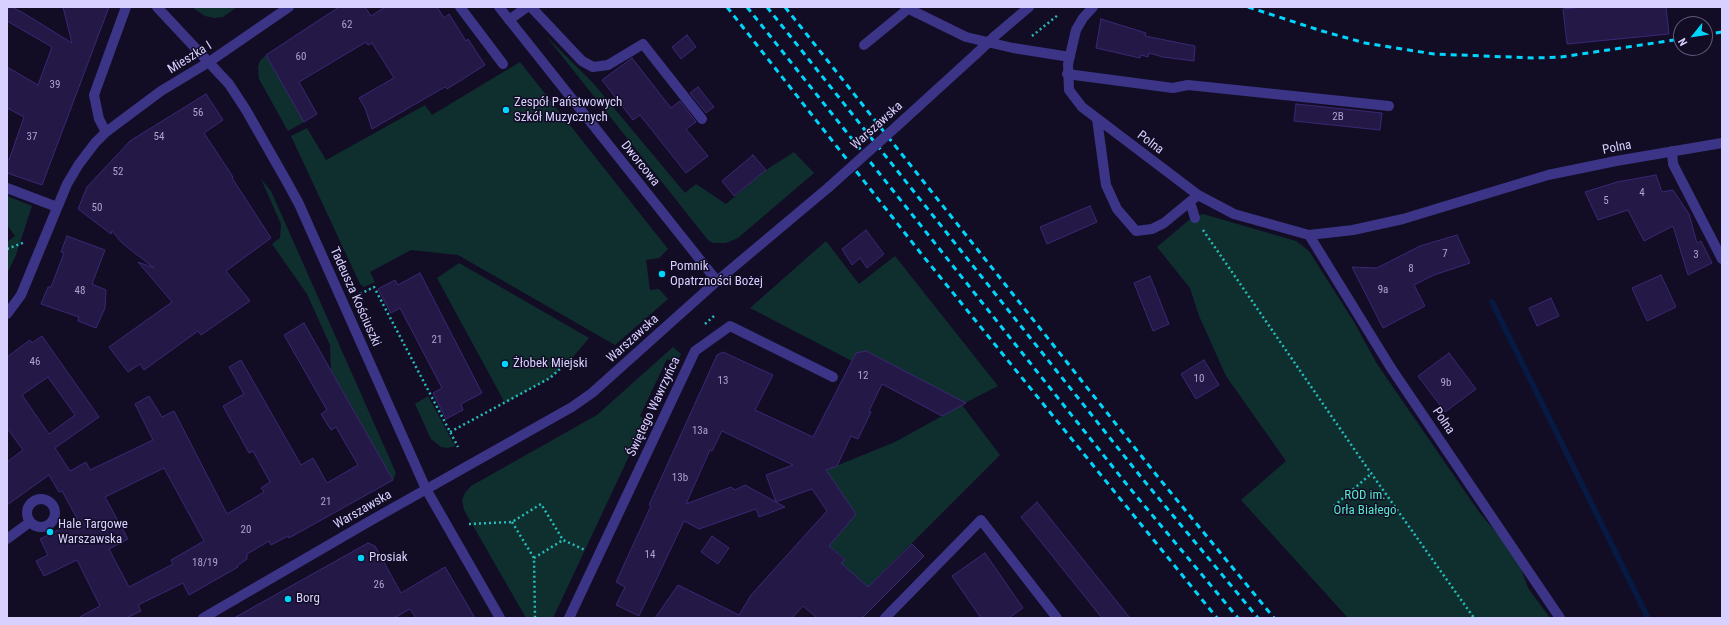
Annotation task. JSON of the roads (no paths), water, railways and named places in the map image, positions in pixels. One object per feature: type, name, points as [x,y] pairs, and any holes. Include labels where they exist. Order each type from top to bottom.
[{"type":"street","points":[[106,132],[99,119],[94,94],[126,7]]},
{"type":"street","name":"Tadeusza Kościuszki","points":[[157,7],[229,84],[246,110],[299,204],[426,489],[500,618]]},
{"type":"street","name":"Mieszka I","points":[[7,314],[21,295],[57,207],[79,164],[106,132],[161,91],[209,62],[289,7]]},
{"type":"street","points":[[460,7],[503,64]]},
{"type":"street","name":"Dworcowa","points":[[498,7],[717,282]]},
{"type":"street","points":[[509,20],[527,7]]},
{"type":"street","points":[[531,7],[582,60],[593,67],[608,65],[643,44],[702,119]]},
{"type":"street","name":"Warszawska","points":[[203,618],[426,489],[572,407],[592,393],[717,282],[829,187],[1029,7]]},
{"type":"street","name":"Polna","points":[[1093,7],[1076,30],[1070,57],[1067,74],[1069,90],[1073,98],[1082,107],[1194,198],[1234,214],[1309,235],[1353,230],[1403,219],[1548,175],[1722,143]]},
{"type":"street","points":[[864,45],[912,9],[966,37],[1013,48],[1070,57]]},
{"type":"street","points":[[1067,74],[1172,88],[1188,85],[1389,106]]},
{"type":"street","points":[[1097,119],[1106,185],[1118,209],[1127,222],[1136,231],[1152,229],[1164,223],[1194,198]]},
{"type":"street","points":[[1672,151],[1673,164],[1722,259]]},
{"type":"street","points":[[7,188],[57,207]]},
{"type":"street","points":[[1194,198],[1195,218]]},
{"type":"street","name":"Polna","points":[[1309,235],[1391,368],[1560,618]]},
{"type":"street","name":"Świętego Wawrzyńca","points":[[569,618],[695,351],[730,326],[833,377]]},
{"type":"street","points":[[886,618],[981,520],[1058,618]]},
{"type":"street","points":[[7,540],[30,522]]},
{"type":"waterway","points":[[1492,302],[1648,618]]},
{"type":"railway","points":[[727,7],[919,251],[1217,618]]},
{"type":"railway","points":[[747,7],[1128,486],[1238,618]]},
{"type":"railway","points":[[767,7],[1141,477],[1258,618]]},
{"type":"railway","points":[[785,7],[1158,477],[1274,618]]},
{"type":"railway","points":[[1248,7],[1365,43],[1434,54],[1535,58],[1561,57],[1673,40]]},
{"type":"railway","points":[[1713,34],[1722,32]]},
{"type":"place","name":"Zespół Państwowych Szkół Muzycznych","points":[[506,110]]},
{"type":"place","name":"Pomnik Opatrzności Bożej","points":[[662,274]]},
{"type":"place","name":"Żłobek Miejski","points":[[505,364]]},
{"type":"place","name":"Hale Targowe Warszawska","points":[[50,532]]},
{"type":"place","name":"Prosiak","points":[[361,558]]},
{"type":"place","name":"Borg","points":[[288,599]]},
{"type":"park label","name":"ROD im. Orła Białego","points":[[1365,504]]}]
